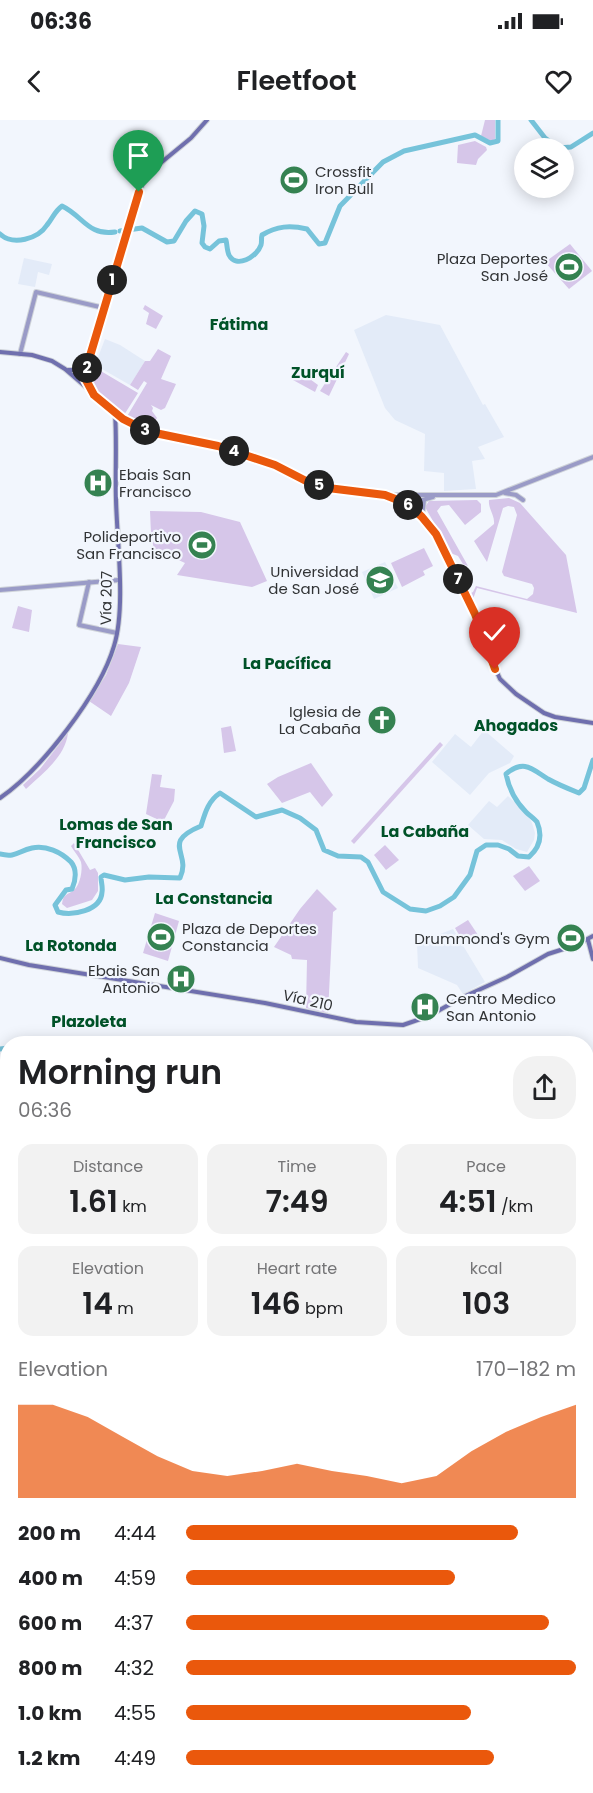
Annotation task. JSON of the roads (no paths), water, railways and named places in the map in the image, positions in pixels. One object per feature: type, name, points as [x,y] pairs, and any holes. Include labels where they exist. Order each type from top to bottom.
[{"type":"main road","points":[[94,395],[86,380],[87,366],[139,192],[151,172],[191,138],[207,120]]},
{"type":"main road","points":[[0,352],[46,359],[65,369],[115,413],[145,430],[214,445],[275,465],[310,483],[328,488],[385,495],[408,504],[436,534],[466,594],[500,679],[516,694],[544,713],[593,723]]},
{"type":"main road","points":[[65,369],[78,370],[87,366]]},
{"type":"main road","points":[[75,377],[81,375],[87,366]]},
{"type":"main road","name":"Vía 207","points":[[110,409],[115,429]]},
{"type":"main road","name":"Vía 207","points":[[0,798],[36,767],[72,722],[103,674],[114,646],[120,613],[115,413]]},
{"type":"main road","name":"Vía 210","points":[[0,958],[34,966],[247,999],[353,1022],[388,1025],[422,1020],[548,954],[588,940],[593,936]]},
{"type":"main road","points":[[588,940],[593,959]]},
{"type":"street","points":[[20,354],[36,292],[104,308]]},
{"type":"street","points":[[408,504],[436,495],[504,493],[556,470],[593,457]]},
{"type":"street","points":[[504,493],[516,495],[523,500],[524,485]]},
{"type":"street","points":[[385,495],[426,497]]},
{"type":"street","points":[[422,517],[426,497]]},
{"type":"street","points":[[0,590],[119,580]]},
{"type":"street","points":[[89,582],[79,625],[117,633]]},
{"type":"waterway","points":[[120,231],[142,228],[167,242],[174,241],[195,211],[202,214],[204,226],[202,243],[205,247],[210,249],[219,241],[226,240],[229,255],[236,261],[246,260],[255,254],[261,245],[262,235],[278,228],[307,229],[319,244],[325,243],[340,206],[383,162],[404,151],[475,135],[490,143],[498,141],[498,120]]},
{"type":"waterway","points":[[531,120],[545,138],[559,148],[571,147],[593,133]]},
{"type":"waterway","points":[[0,234],[12,240],[32,237],[43,230],[62,206],[98,231],[115,232]]},
{"type":"waterway","points":[[0,854],[13,855],[37,847],[48,848],[63,855],[73,865],[75,878],[72,889],[66,890],[55,905],[58,912],[85,911],[97,904],[102,890],[101,877],[104,875],[125,880],[149,877],[180,878],[183,869],[180,849],[182,838],[201,826],[210,804],[220,793],[256,817],[282,810],[300,818],[316,830],[324,850],[338,856],[361,857],[368,862],[383,892],[410,909],[426,911],[454,897],[470,875],[477,851],[486,845],[498,845],[518,856],[529,857],[535,850],[540,837],[539,827],[516,800],[506,774],[518,767],[528,767],[579,793],[584,788],[593,760]]},
{"type":"place","name":"Crossfit Iron Bull","points":[[294,180]]},
{"type":"place","name":"Plaza Deportes San José","points":[[569,267]]},
{"type":"place","name":"Ebais San Francisco","points":[[98,483]]},
{"type":"place","name":"Polideportivo San Francisco","points":[[202,545]]},
{"type":"place","name":"Universidad de San José","points":[[380,580]]},
{"type":"place","name":"Iglesia de La Cabaña","points":[[382,720]]},
{"type":"place","name":"Plaza de Deportes Constancia","points":[[161,937]]},
{"type":"place","name":"Drummond's Gym","points":[[571,938]]},
{"type":"place","name":"Ebais San Antonio","points":[[181,979]]},
{"type":"place","name":"Centro Medico San Antonio","points":[[425,1007]]},
{"type":"district","name":"Fátima","points":[[239,324]]},
{"type":"district","name":"Zurquí","points":[[318,372]]},
{"type":"district","name":"La Pacífica","points":[[287,663]]},
{"type":"district","name":"Ahogados","points":[[516,725]]},
{"type":"district","name":"La Cabaña","points":[[425,831]]},
{"type":"district","name":"Lomas de San Francisco","points":[[116,833]]},
{"type":"district","name":"La Constancia","points":[[214,898]]},
{"type":"district","name":"La Rotonda","points":[[71,945]]},
{"type":"district","name":"Plazoleta","points":[[89,1021]]}]
